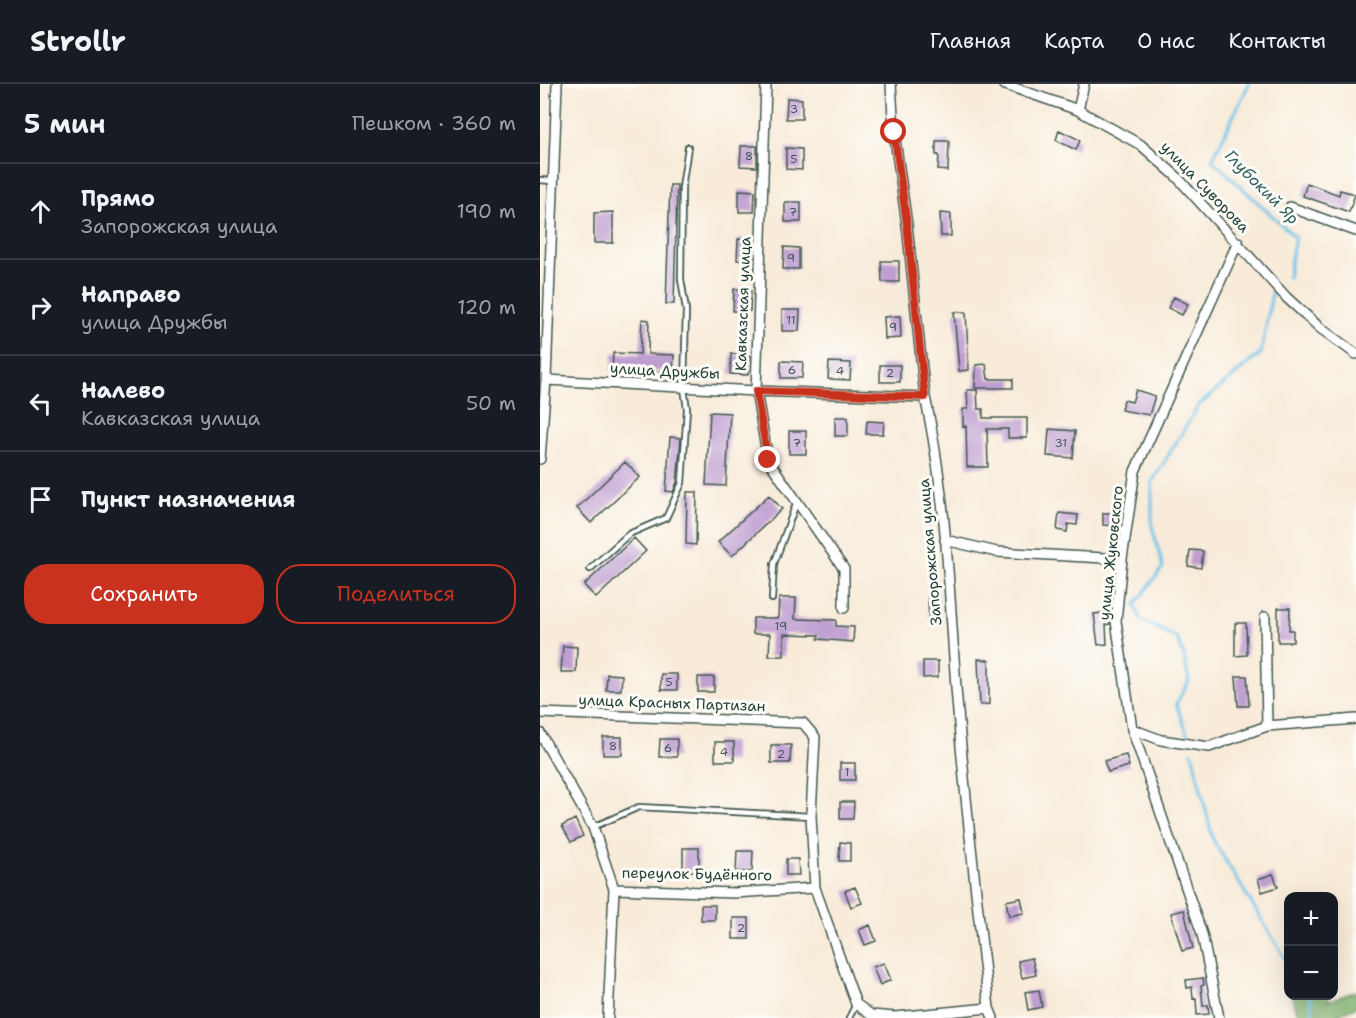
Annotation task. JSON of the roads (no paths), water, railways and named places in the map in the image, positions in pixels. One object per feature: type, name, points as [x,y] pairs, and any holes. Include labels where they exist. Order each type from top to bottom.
[{"type":"street","points":[[540,459],[546,380],[557,84]]},
{"type":"street","name":"Кавказская улица","points":[[766,84],[756,391],[768,460],[844,569],[844,608]]},
{"type":"street","name":"Запорожская улица","points":[[891,84],[894,132],[907,225],[925,397],[932,430],[945,540],[964,797],[989,1008],[993,1018]]},
{"type":"street","name":"улица Суворова","points":[[1004,84],[1078,110],[1142,145],[1176,176],[1287,298],[1320,328],[1356,354]]},
{"type":"street","points":[[1078,110],[1084,84]]},
{"type":"street","points":[[1290,207],[1356,231]]},
{"type":"street","name":"улица Жуковского","points":[[1219,1018],[1202,934],[1132,729],[1116,621],[1122,559],[1135,471],[1238,243]]},
{"type":"street","name":"улица Дружбы","points":[[546,380],[684,388],[925,397]]},
{"type":"street","points":[[945,540],[997,552],[1122,559]]},
{"type":"street","points":[[1265,617],[1268,726]]},
{"type":"street","name":"улица Красных Партизан","points":[[540,713],[803,723],[815,737],[811,816]]},
{"type":"street","points":[[1132,729],[1161,740],[1209,747],[1268,726],[1356,719]]},
{"type":"street","points":[[540,733],[593,827],[614,889],[608,1018]]},
{"type":"street","points":[[811,816],[815,888],[856,1004],[871,1015],[895,1017],[989,1008]]},
{"type":"street","name":"переулок Будённого","points":[[614,889],[734,893],[815,888]]},
{"type":"lane","points":[[590,569],[629,534],[666,518],[682,483],[687,409],[684,388],[686,310],[681,279],[682,188],[688,147]]},
{"type":"lane","points":[[540,180],[553,182]]},
{"type":"lane","points":[[772,599],[774,564],[797,501]]},
{"type":"lane","points":[[593,827],[639,807],[811,816]]},
{"type":"lane","points":[[849,1018],[856,1004]]},
{"type":"waterway","name":"Глубокий Яр","points":[[1249,84],[1212,160],[1295,237],[1288,277]]},
{"type":"waterway","name":"Глубокий Яр","points":[[1189,738],[1176,704],[1189,681],[1184,656],[1177,638],[1141,620],[1135,605],[1163,567],[1152,526],[1152,482],[1199,405],[1261,353],[1272,293]]},
{"type":"waterway","name":"Глубокий Яр","points":[[1192,752],[1213,840],[1284,956]]},
{"type":"waterway","name":"Глубокий Яр","points":[[1311,1000],[1313,1018]]}]
